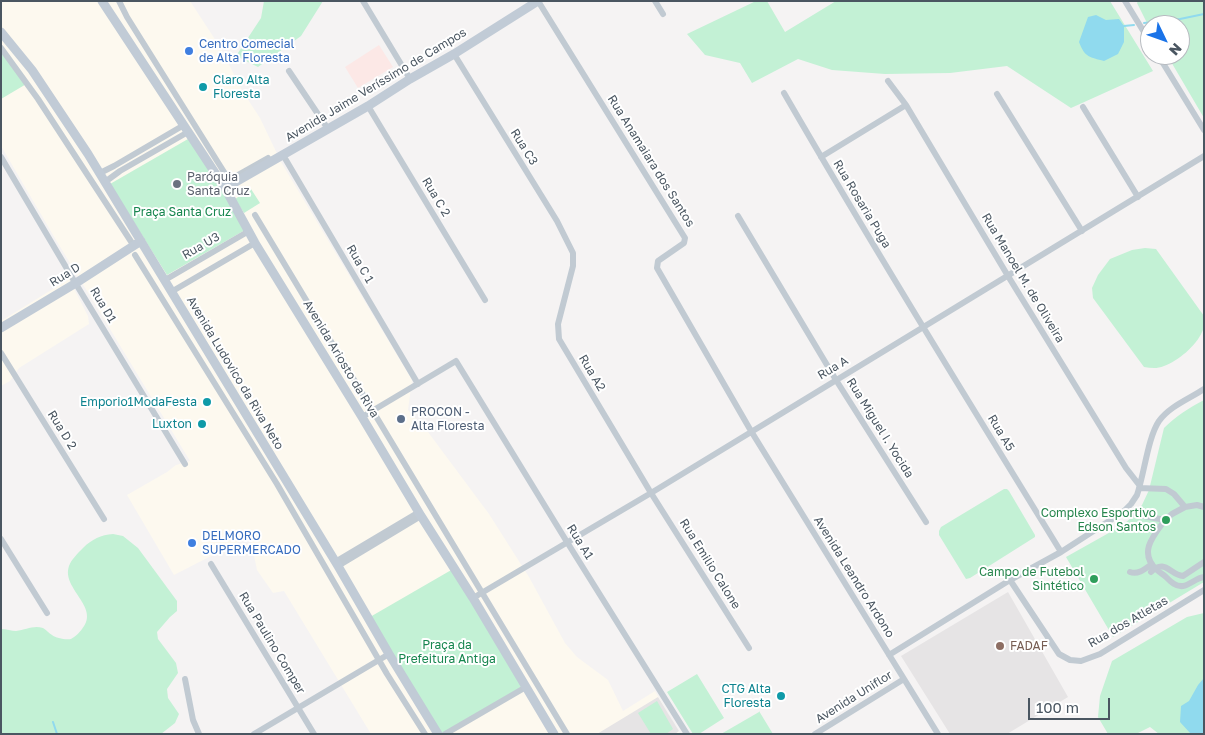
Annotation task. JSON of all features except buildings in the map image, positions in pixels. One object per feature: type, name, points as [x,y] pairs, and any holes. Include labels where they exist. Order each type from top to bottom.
[{"type":"street","name":"Avenida Ariosto da Riva","points":[[102,1],[225,188],[256,243],[554,734]]},
{"type":"street","points":[[119,1],[127,17],[229,180],[268,158]]},
{"type":"street","points":[[363,1],[410,79]]},
{"type":"street","name":"Avenida Jaime Veríssimo de Campos","points":[[225,188],[368,106],[538,1]]},
{"type":"street","name":"Rua Anamaiara dos Santos","points":[[538,1],[685,238],[684,243],[658,261],[657,268],[751,431]]},
{"type":"street","points":[[655,1],[663,14]]},
{"type":"street","points":[[1125,1],[1140,26]]},
{"type":"street","name":"Avenida Ludovico da Riva Neto","points":[[1,32],[32,70],[100,173],[136,242],[172,292],[438,734]]},
{"type":"street","points":[[1,48],[136,242]]},
{"type":"street","name":"Rua C3","points":[[454,54],[556,221],[573,253]]},
{"type":"street","points":[[1164,65],[1204,130]]},
{"type":"street","points":[[289,71],[328,129]]},
{"type":"street","name":"Rua Manoel M. de Oliveira","points":[[888,81],[906,105],[1008,276],[1139,487]]},
{"type":"street","name":"Rua Rosaria Puga","points":[[784,93],[923,326]]},
{"type":"street","points":[[997,94],[1082,231]]},
{"type":"street","points":[[821,157],[906,105]]},
{"type":"street","name":"Rua C 2","points":[[368,106],[485,300]]},
{"type":"street","points":[[1083,107],[1138,197]]},
{"type":"street","points":[[100,173],[186,128]]},
{"type":"street","points":[[105,182],[147,156],[186,128]]},
{"type":"street","points":[[144,149],[147,156]]},
{"type":"street","name":"Rua C 1","points":[[283,155],[418,384]]},
{"type":"street","name":"Rua A","points":[[473,598],[651,493],[1204,156]]},
{"type":"street","name":"Rua D1","points":[[1,157],[185,464]]},
{"type":"street","points":[[255,214],[567,734]]},
{"type":"street","name":"Rua Miguel I. Yocida","points":[[738,216],[836,380],[926,522]]},
{"type":"street","name":"Rua U3","points":[[164,280],[249,231]]},
{"type":"street","name":"Rua D","points":[[1,328],[76,283],[136,242]]},
{"type":"street","name":"Rua U3","points":[[172,292],[256,243]]},
{"type":"street","name":"Rua A2","points":[[573,253],[573,266],[558,324],[559,339],[651,493]]},
{"type":"street","points":[[135,255],[277,484],[379,660],[425,734]]},
{"type":"street","name":"Rua A5","points":[[923,326],[1060,552]]},
{"type":"street","name":"Rua D 2","points":[[1,354],[104,519]]},
{"type":"street","name":"Rua A1","points":[[418,384],[456,360],[687,734]]},
{"type":"street","points":[[362,417],[418,384]]},
{"type":"street","points":[[889,655],[1123,512],[1136,495],[1152,435],[1159,421],[1171,409],[1204,390]]},
{"type":"street","name":"Avenida Leandro Ardono","points":[[751,431],[938,734]]},
{"type":"street","points":[[1139,487],[1166,489],[1174,494],[1185,507]]},
{"type":"street","name":"Rua Emilio Calone","points":[[651,493],[748,648]]},
{"type":"street","points":[[1204,507],[1197,505],[1185,507],[1172,514],[1154,534],[1147,553],[1152,568],[1175,584],[1182,586],[1197,578],[1204,577]]},
{"type":"street","points":[[1123,512],[1165,520]]},
{"type":"street","points":[[336,564],[420,514]]},
{"type":"street","points":[[1,539],[47,613]]},
{"type":"street","points":[[1130,572],[1139,572],[1160,566],[1166,567],[1179,576],[1183,576],[1194,564],[1204,562]]},
{"type":"street","name":"Rua Paulino Comper","points":[[211,564],[314,734]]},
{"type":"street","name":"Rua dos Atletas","points":[[1010,580],[1059,654],[1070,660],[1082,661],[1100,654],[1204,590]]},
{"type":"street","points":[[254,734],[389,654]]},
{"type":"street","points":[[185,679],[199,734]]},
{"type":"street","name":"Avenida Uniflor","points":[[815,734],[904,679]]},
{"type":"street","points":[[445,734],[526,686]]},
{"type":"shaded area","points":[[1,1],[190,1],[220,47],[243,92],[260,118],[281,162],[412,380],[408,410],[428,432],[489,514],[529,577],[565,643],[577,657],[608,680],[623,711],[655,691],[680,734],[371,734],[284,591],[273,593],[257,570],[250,536],[174,575],[127,495],[176,465],[190,461],[1,146]]},
{"type":"shaded area","points":[[379,45],[393,67],[358,88],[345,67]]},
{"type":"shaded area","points":[[69,279],[88,316],[89,324],[19,368],[10,381],[1,386],[1,321]]},
{"type":"shaded area","points":[[1008,592],[1068,697],[1007,734],[950,734],[901,656]]},
{"type":"shaded area","points":[[658,697],[679,731],[675,734],[597,734]]},
{"type":"green space","points":[[264,1],[323,1],[301,36],[258,67],[236,56],[261,18]]},
{"type":"green space","points":[[756,1],[767,1],[785,32],[836,1],[1110,1],[1140,50],[1140,65],[1149,65],[1153,71],[1071,108],[1007,66],[950,73],[885,74],[832,70],[798,59],[752,83],[740,63],[705,55],[687,34]]},
{"type":"green space","points":[[1138,1],[1204,1],[1204,118],[1173,65],[1190,65],[1190,15],[1143,15],[1137,3]]},
{"type":"green space","points":[[1,46],[28,83],[1,99]]},
{"type":"green space","name":"Praça Santa Cruz","points":[[188,139],[225,191],[245,230],[167,275],[110,184]]},
{"type":"green space","points":[[251,189],[260,203],[244,213],[235,199]]},
{"type":"green space","points":[[1156,249],[1204,316],[1203,330],[1191,348],[1175,361],[1156,368],[1144,367],[1093,298],[1092,288],[1098,275],[1110,259],[1132,250]]},
{"type":"green space","name":"Complexo Esportivo Edson Santos","points":[[1204,400],[1204,582],[1113,637],[1066,557],[1123,525],[1134,515],[1142,505],[1149,490],[1164,428],[1183,412]]},
{"type":"green space","points":[[1004,489],[1009,491],[1035,537],[966,579],[939,535],[939,531],[941,527]]},
{"type":"green space","points":[[113,534],[123,536],[138,548],[177,601],[177,611],[157,632],[158,639],[176,663],[178,673],[167,689],[168,698],[179,714],[175,723],[161,734],[1,734],[1,629],[16,631],[39,627],[61,638],[71,639],[76,636],[87,621],[87,613],[70,582],[69,566],[71,561],[90,542],[101,536]]},
{"type":"green space","name":"Praça da Prefeitura Antiga","points":[[453,569],[523,686],[441,734],[370,617]]},
{"type":"green space","points":[[1204,613],[1204,734],[1159,734],[1150,727],[1136,734],[1108,734],[1098,717],[1100,696],[1112,661],[1187,617]]},
{"type":"green space","points":[[697,674],[724,718],[699,734],[693,734],[667,692]]},
{"type":"green space","points":[[657,701],[673,729],[666,734],[651,734],[638,713]]},
{"type":"green space","points":[[759,712],[773,734],[721,734]]},
{"type":"water","points":[[1096,15],[1106,20],[1119,19],[1124,26],[1124,42],[1118,54],[1104,61],[1088,56],[1083,51],[1079,42],[1088,17]]},
{"type":"water","points":[[1204,678],[1204,734],[1191,734],[1180,722],[1181,706],[1189,701]]},
{"type":"waterway","points":[[1190,17],[1204,14]]},
{"type":"waterway","points":[[1124,26],[1134,25]]},
{"type":"waterway","points":[[53,722],[57,734]]},
{"type":"place","name":"Centro Comecial de Alta Floresta","points":[[189,51]]},
{"type":"place","name":"Claro Alta Floresta","points":[[203,87]]},
{"type":"place","name":"Paróquia Santa Cruz","points":[[177,184]]},
{"type":"place","name":"Emporio1ModaFesta","points":[[207,402]]},
{"type":"place","name":"PROCON - Alta Floresta","points":[[401,419]]},
{"type":"place","name":"Luxton","points":[[202,424]]},
{"type":"place","name":"Complexo Esportivo Edson Santos","points":[[1166,520]]},
{"type":"place","name":"DELMORO SUPERMERCADO","points":[[192,543]]},
{"type":"place","name":"Campo de Futebol Sintético","points":[[1094,579]]},
{"type":"place","name":"FADAF","points":[[1000,646]]},
{"type":"place","name":"CTG Alta Floresta","points":[[781,696]]}]
